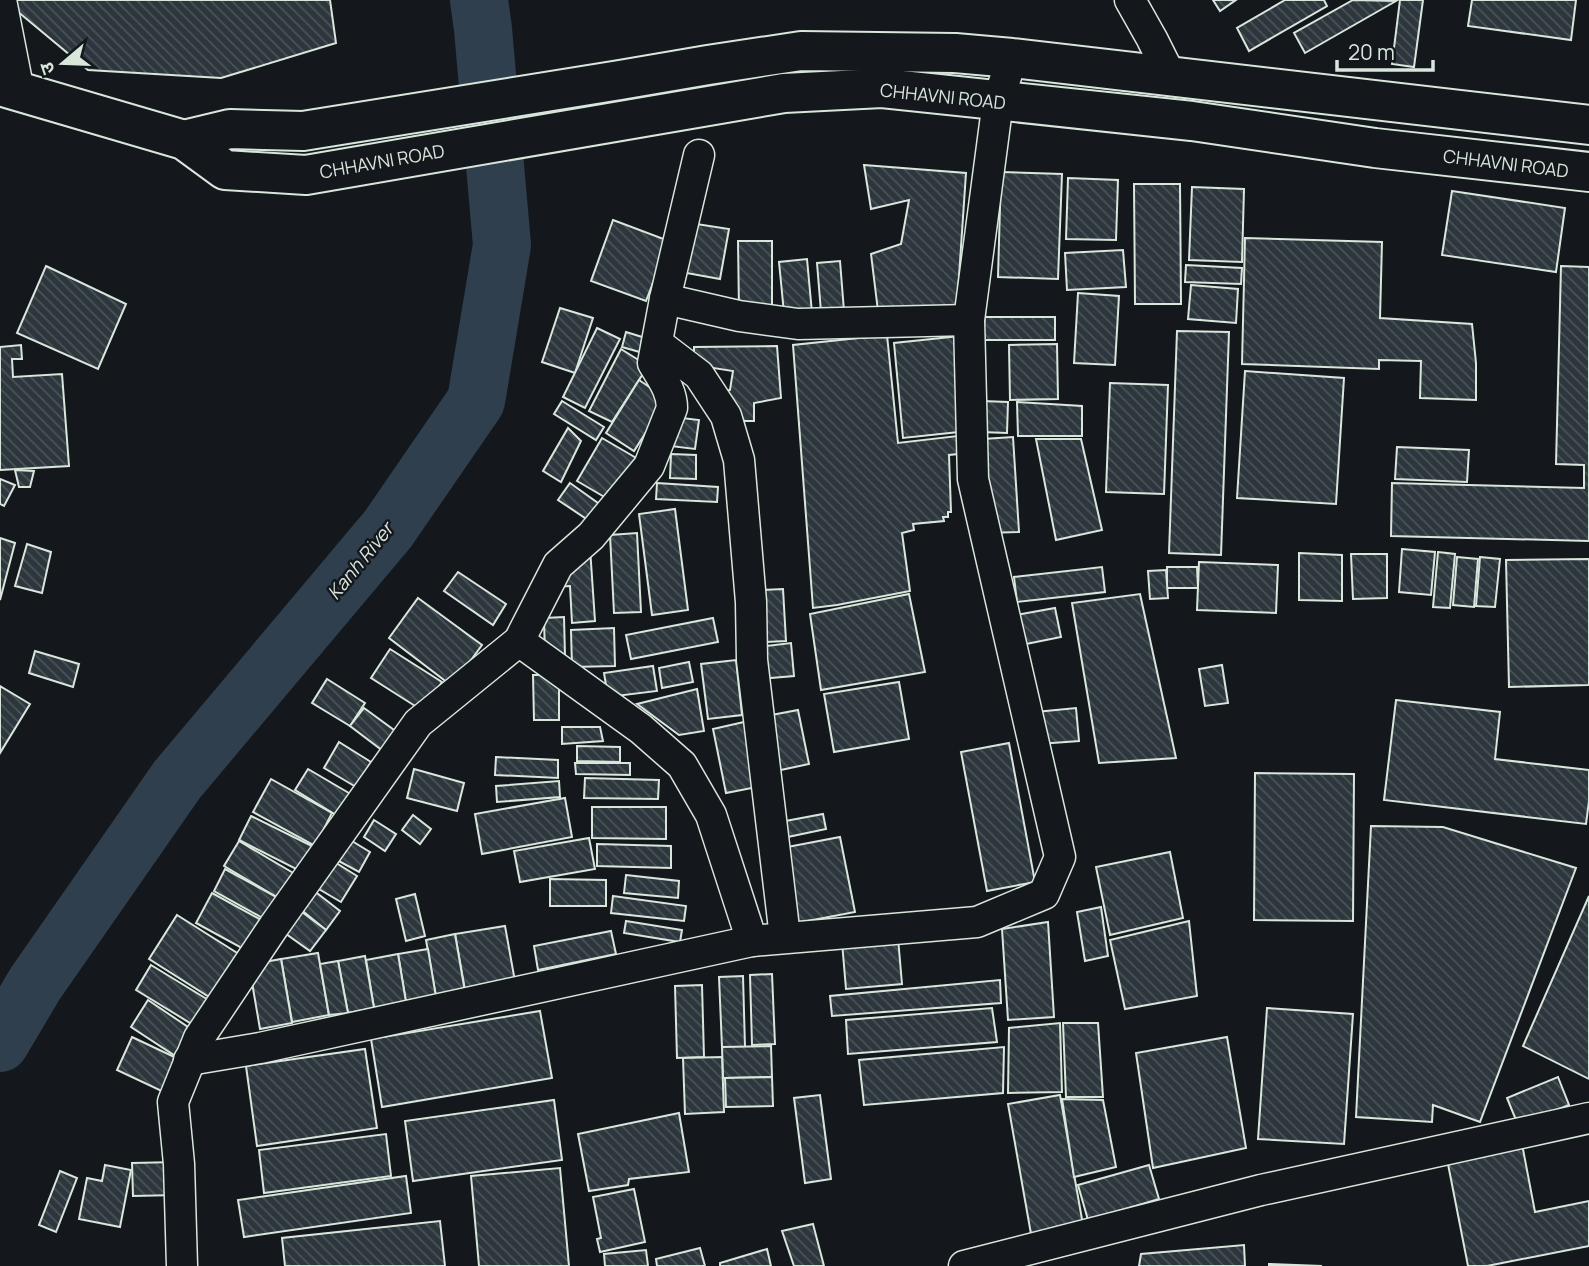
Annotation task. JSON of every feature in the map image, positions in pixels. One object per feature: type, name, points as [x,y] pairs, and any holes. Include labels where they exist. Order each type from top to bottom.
[{"type":"main road","name":"CHHAVNI ROAD","points":[[184,139],[230,129],[303,131],[800,51],[955,53],[1012,58],[1589,125]]},
{"type":"main road","points":[[737,60],[744,101]]},
{"type":"main road","name":"CHHAVNI ROAD","points":[[9,89],[184,139],[225,170],[306,174],[784,93],[883,88],[1192,121],[1375,148],[1589,172]]},
{"type":"street","points":[[1,0],[9,89]]},
{"type":"street","points":[[1130,0],[1171,77]]},
{"type":"street","points":[[190,1060],[260,1048],[752,941],[976,922],[1044,894],[1060,857],[973,480],[969,320],[998,101],[1012,58]]},
{"type":"street","points":[[183,1266],[179,1164],[173,1102],[199,1038],[266,937],[418,723],[520,641],[558,565],[591,536],[649,466],[672,408],[668,386],[653,363],[699,155]]},
{"type":"street","points":[[666,299],[739,316],[798,324],[969,320]]},
{"type":"street","points":[[657,342],[699,375],[726,416],[739,460],[751,602],[752,660],[785,937]]},
{"type":"street","points":[[520,641],[641,729],[682,765],[711,815],[752,941]]},
{"type":"street","points":[[964,1266],[1261,1190],[1589,1118]]},
{"type":"building","points":[[10,0],[330,0],[336,43],[221,78],[88,70],[11,6]]},
{"type":"building","points":[[1213,0],[1236,0],[1220,11]]},
{"type":"building","points":[[1285,0],[1324,0],[1327,6],[1249,51],[1237,28]]},
{"type":"building","points":[[1353,0],[1396,1],[1305,53],[1294,33]]},
{"type":"building","points":[[1400,0],[1423,0],[1414,67],[1392,64]]},
{"type":"building","points":[[1472,0],[1576,0],[1571,40],[1468,26]]},
{"type":"building","points":[[864,165],[966,173],[957,306],[878,311],[871,254],[901,244],[909,200],[871,209]]},
{"type":"building","points":[[1001,172],[1062,174],[1058,279],[998,277]]},
{"type":"building","points":[[1068,178],[1118,180],[1116,240],[1066,239]]},
{"type":"building","points":[[1134,184],[1180,184],[1181,304],[1135,304]]},
{"type":"building","points":[[1192,187],[1244,189],[1242,262],[1189,260]]},
{"type":"building","points":[[1452,191],[1565,208],[1556,272],[1442,255]]},
{"type":"building","points":[[613,220],[669,241],[646,301],[591,281]]},
{"type":"building","points":[[690,223],[729,229],[720,279],[681,272]]},
{"type":"building","points":[[1245,238],[1382,242],[1380,318],[1472,324],[1476,400],[1420,398],[1421,361],[1379,360],[1379,369],[1242,364]]},
{"type":"building","points":[[738,241],[772,241],[772,311],[739,311]]},
{"type":"building","points":[[1123,250],[1126,287],[1067,290],[1065,253]]},
{"type":"building","points":[[807,259],[812,313],[784,313],[779,262]]},
{"type":"building","points":[[840,261],[844,311],[821,312],[817,263]]},
{"type":"building","points":[[1186,265],[1242,268],[1241,284],[1185,282]]},
{"type":"building","points":[[46,266],[126,304],[98,369],[17,333]]},
{"type":"building","points":[[1561,266],[1589,267],[1589,541],[1391,536],[1392,483],[1584,488],[1584,465],[1556,464]]},
{"type":"building","points":[[1191,285],[1238,289],[1236,323],[1188,319]]},
{"type":"building","points":[[1078,293],[1119,296],[1115,365],[1074,363]]},
{"type":"building","points":[[560,308],[593,318],[575,373],[542,362]]},
{"type":"building","points":[[979,317],[1055,317],[1055,340],[979,340]]},
{"type":"building","points":[[597,328],[620,339],[585,408],[563,397]]},
{"type":"building","points":[[1177,331],[1229,332],[1221,555],[1169,553]]},
{"type":"building","points":[[626,332],[655,341],[650,355],[622,347]]},
{"type":"building","points":[[887,335],[898,443],[966,435],[968,453],[949,455],[951,512],[948,512],[948,517],[943,517],[944,521],[913,524],[914,530],[902,533],[910,591],[813,608],[793,345]]},
{"type":"building","points":[[960,336],[968,431],[903,438],[894,343]]},
{"type":"building","points":[[1057,344],[1058,399],[1010,400],[1009,345]]},
{"type":"building","points":[[21,345],[22,359],[12,359],[13,377],[62,374],[69,466],[0,470],[0,347]]},
{"type":"building","points":[[777,346],[781,398],[754,403],[754,421],[732,421],[720,392],[730,390],[733,371],[694,365],[694,347]]},
{"type":"building","points":[[621,349],[648,366],[612,422],[589,411]]},
{"type":"building","points":[[1245,371],[1344,378],[1336,504],[1237,498]]},
{"type":"building","points":[[639,380],[667,399],[634,451],[606,433]]},
{"type":"building","points":[[1110,383],[1168,385],[1164,494],[1106,492]]},
{"type":"building","points":[[562,401],[604,427],[596,440],[554,414]]},
{"type":"building","points":[[982,401],[1008,402],[1007,433],[981,432]]},
{"type":"building","points":[[1017,402],[1082,406],[1082,436],[1018,436]]},
{"type":"building","points":[[674,417],[699,420],[695,449],[670,446]]},
{"type":"building","points":[[568,428],[581,441],[561,482],[543,471]]},
{"type":"building","points":[[1013,437],[1019,532],[988,533],[983,439]]},
{"type":"building","points":[[602,438],[638,459],[613,502],[577,481]]},
{"type":"building","points":[[1036,439],[1081,439],[1102,530],[1056,540]]},
{"type":"building","points":[[1397,447],[1469,450],[1467,482],[1395,479]]},
{"type":"building","points":[[671,454],[696,455],[696,479],[670,478]]},
{"type":"building","points":[[15,470],[34,471],[30,487],[19,487]]},
{"type":"building","points":[[0,479],[15,485],[4,506],[0,504]]},
{"type":"building","points":[[570,483],[605,508],[594,524],[558,500]]},
{"type":"building","points":[[657,483],[718,487],[717,502],[656,499]]},
{"type":"building","points":[[675,509],[688,610],[652,615],[639,514]]},
{"type":"building","points":[[637,533],[641,612],[614,613],[610,535]]},
{"type":"building","points":[[0,538],[15,543],[0,600]]},
{"type":"building","points":[[27,544],[51,552],[42,593],[15,586]]},
{"type":"building","points":[[590,548],[595,621],[572,623],[570,586],[552,587]]},
{"type":"building","points":[[1402,549],[1435,552],[1431,595],[1399,592]]},
{"type":"building","points":[[1438,552],[1455,554],[1450,608],[1433,607]]},
{"type":"building","points":[[1299,553],[1342,555],[1342,601],[1299,600]]},
{"type":"building","points":[[1351,554],[1387,554],[1387,598],[1353,599]]},
{"type":"building","points":[[1457,557],[1478,559],[1474,607],[1453,605]]},
{"type":"building","points":[[1480,557],[1500,559],[1495,607],[1476,606]]},
{"type":"building","points":[[1589,559],[1589,685],[1509,687],[1506,560]]},
{"type":"building","points":[[1199,562],[1278,565],[1276,613],[1197,610]]},
{"type":"building","points":[[1102,567],[1105,592],[1017,602],[1014,577]]},
{"type":"building","points":[[1167,567],[1197,567],[1198,588],[1167,588]]},
{"type":"building","points":[[1166,570],[1168,598],[1150,599],[1148,571]]},
{"type":"building","points":[[458,572],[506,604],[493,625],[444,591]]},
{"type":"building","points":[[783,589],[786,641],[766,642],[762,590]]},
{"type":"building","points":[[909,594],[925,672],[821,690],[810,614]]},
{"type":"building","points":[[1140,594],[1176,758],[1099,763],[1072,603]]},
{"type":"building","points":[[418,598],[482,645],[452,686],[389,638]]},
{"type":"building","points":[[1055,608],[1061,637],[1021,645],[1016,615]]},
{"type":"building","points":[[564,617],[565,656],[545,656],[544,618]]},
{"type":"building","points":[[713,618],[718,642],[631,659],[626,635]]},
{"type":"building","points":[[614,628],[615,666],[572,667],[571,630]]},
{"type":"building","points":[[791,643],[794,676],[760,679],[757,647]]},
{"type":"building","points":[[390,649],[442,682],[423,711],[371,678]]},
{"type":"building","points":[[35,651],[79,664],[73,687],[29,673]]},
{"type":"building","points":[[736,660],[742,715],[708,719],[701,664]]},
{"type":"building","points":[[689,662],[693,682],[662,688],[659,668]]},
{"type":"building","points":[[1222,665],[1228,703],[1205,706],[1199,669]]},
{"type":"building","points":[[653,666],[657,691],[608,697],[604,673]]},
{"type":"building","points":[[533,675],[559,675],[559,720],[534,720]]},
{"type":"building","points":[[327,679],[365,703],[350,726],[312,703]]},
{"type":"building","points":[[899,682],[909,739],[834,752],[824,694]]},
{"type":"building","points":[[0,686],[30,704],[0,753]]},
{"type":"building","points":[[697,689],[704,731],[679,735],[637,704]]},
{"type":"building","points":[[1396,700],[1500,712],[1495,759],[1589,770],[1586,824],[1384,800]]},
{"type":"building","points":[[364,708],[405,738],[391,757],[350,726]]},
{"type":"building","points":[[1076,708],[1079,741],[1039,744],[1036,712]]},
{"type":"building","points":[[798,710],[809,764],[776,771],[766,716]]},
{"type":"building","points":[[744,722],[757,787],[726,793],[713,729]]},
{"type":"building","points":[[562,727],[600,727],[603,741],[562,744]]},
{"type":"building","points":[[339,742],[371,762],[356,787],[324,768]]},
{"type":"building","points":[[1009,743],[1035,882],[987,891],[961,752]]},
{"type":"building","points":[[577,746],[620,747],[620,762],[577,761]]},
{"type":"building","points":[[496,757],[558,760],[558,778],[495,775]]},
{"type":"building","points":[[575,763],[630,763],[630,775],[576,774]]},
{"type":"building","points":[[308,769],[354,796],[341,818],[295,790]]},
{"type":"building","points":[[414,769],[464,783],[457,811],[407,798]]},
{"type":"building","points":[[1255,773],[1354,774],[1353,921],[1254,920]]},
{"type":"building","points":[[585,778],[659,780],[658,799],[584,798]]},
{"type":"building","points":[[271,779],[332,813],[315,846],[253,812]]},
{"type":"building","points":[[559,781],[560,797],[497,802],[496,786]]},
{"type":"building","points":[[565,798],[572,837],[482,854],[475,814]]},
{"type":"building","points":[[592,807],[666,807],[666,839],[592,838]]},
{"type":"building","points":[[823,814],[826,829],[783,838],[780,822]]},
{"type":"building","points":[[413,815],[431,829],[420,844],[402,830]]},
{"type":"building","points":[[251,816],[316,848],[304,873],[239,840]]},
{"type":"building","points":[[374,820],[396,834],[385,851],[364,837]]},
{"type":"building","points":[[1371,826],[1443,827],[1576,868],[1480,1122],[1433,1105],[1432,1122],[1356,1117]]},
{"type":"building","points":[[840,837],[855,912],[797,923],[782,848]]},
{"type":"building","points":[[347,838],[370,852],[359,872],[335,859]]},
{"type":"building","points":[[589,838],[595,869],[520,882],[514,851]]},
{"type":"building","points":[[239,841],[295,874],[280,899],[224,866]]},
{"type":"building","points":[[597,844],[671,846],[671,868],[597,866]]},
{"type":"building","points":[[1170,852],[1183,918],[1110,935],[1096,867]]},
{"type":"building","points":[[333,861],[357,876],[341,902],[317,888]]},
{"type":"building","points":[[225,869],[280,899],[268,921],[214,891]]},
{"type":"building","points":[[626,875],[679,881],[678,898],[624,893]]},
{"type":"building","points":[[550,879],[606,880],[606,906],[550,906]]},
{"type":"building","points":[[313,890],[340,911],[326,930],[299,908]]},
{"type":"building","points":[[212,893],[265,922],[249,952],[196,923]]},
{"type":"building","points":[[415,894],[425,936],[406,941],[396,899]]},
{"type":"building","points":[[613,896],[686,906],[684,921],[611,913]]},
{"type":"building","points":[[1589,896],[1589,1079],[1523,1046]]},
{"type":"building","points":[[1101,907],[1108,956],[1085,961],[1077,912]]},
{"type":"building","points":[[298,909],[326,930],[310,951],[282,931]]},
{"type":"building","points":[[177,915],[242,956],[214,1000],[149,959]]},
{"type":"building","points":[[626,921],[682,930],[680,942],[624,933]]},
{"type":"building","points":[[1189,921],[1197,996],[1125,1009],[1110,940]]},
{"type":"building","points":[[1048,922],[1054,1017],[1008,1020],[1002,929]]},
{"type":"building","points":[[505,926],[516,987],[466,996],[455,934]]},
{"type":"building","points":[[611,931],[616,954],[538,970],[534,946]]},
{"type":"building","points":[[455,934],[465,992],[436,997],[426,940]]},
{"type":"building","points":[[898,938],[902,984],[846,989],[842,942]]},
{"type":"building","points":[[428,949],[436,997],[406,1002],[398,954]]},
{"type":"building","points":[[318,953],[329,1015],[292,1022],[281,959]]},
{"type":"building","points":[[398,954],[406,1002],[374,1008],[366,960]]},
{"type":"building","points":[[365,956],[374,1008],[348,1013],[338,961]]},
{"type":"building","points":[[281,959],[292,1023],[260,1029],[249,965]]},
{"type":"building","points":[[338,961],[348,1013],[329,1015],[320,964]]},
{"type":"building","points":[[151,965],[210,1001],[195,1026],[136,990]]},
{"type":"building","points":[[772,974],[775,1044],[752,1045],[750,975]]},
{"type":"building","points":[[743,976],[745,1047],[722,1047],[719,977]]},
{"type":"building","points":[[1000,980],[1001,1003],[832,1016],[830,996]]},
{"type":"building","points":[[702,985],[704,1057],[677,1058],[675,986]]},
{"type":"building","points":[[148,1000],[197,1033],[180,1059],[131,1027]]},
{"type":"building","points":[[992,1008],[997,1042],[848,1054],[846,1020]]},
{"type":"building","points":[[1267,1008],[1353,1014],[1344,1144],[1258,1139]]},
{"type":"building","points":[[540,1011],[552,1078],[382,1107],[371,1039]]},
{"type":"building","points":[[1060,1023],[1062,1092],[1008,1093],[1009,1028]]},
{"type":"building","points":[[1063,1023],[1098,1023],[1103,1097],[1066,1097]]},
{"type":"building","points":[[132,1037],[185,1062],[170,1095],[117,1070]]},
{"type":"building","points":[[1227,1037],[1246,1148],[1153,1168],[1136,1053]]},
{"type":"building","points":[[771,1046],[772,1077],[723,1078],[722,1047]]},
{"type":"building","points":[[1004,1047],[1003,1093],[864,1105],[859,1060]]},
{"type":"building","points":[[365,1049],[377,1128],[257,1146],[246,1066]]},
{"type":"building","points":[[722,1057],[724,1112],[685,1114],[683,1058]]},
{"type":"building","points":[[772,1077],[773,1106],[726,1107],[725,1078]]},
{"type":"building","points":[[1558,1077],[1569,1105],[1518,1125],[1507,1098]]},
{"type":"building","points":[[820,1095],[831,1179],[805,1183],[794,1098]]},
{"type":"building","points":[[1060,1095],[1083,1225],[1031,1234],[1008,1104]]},
{"type":"building","points":[[1062,1099],[1103,1100],[1116,1167],[1074,1177]]},
{"type":"building","points":[[554,1100],[562,1160],[413,1181],[405,1121]]},
{"type":"building","points":[[679,1113],[689,1172],[629,1179],[628,1185],[589,1191],[578,1134]]},
{"type":"building","points":[[386,1134],[391,1176],[264,1193],[259,1150]]},
{"type":"building","points":[[1522,1144],[1535,1212],[1589,1201],[1589,1246],[1487,1266],[1468,1266],[1447,1159]]},
{"type":"building","points":[[177,1162],[177,1195],[133,1196],[132,1163]]},
{"type":"building","points":[[105,1165],[131,1170],[120,1227],[79,1219],[87,1178],[102,1181]]},
{"type":"building","points":[[1149,1165],[1159,1199],[1088,1220],[1078,1185]]},
{"type":"building","points":[[560,1168],[569,1266],[479,1266],[471,1176]]},
{"type":"building","points":[[60,1171],[77,1178],[56,1232],[39,1225]]},
{"type":"building","points":[[406,1176],[411,1213],[244,1237],[238,1200]]},
{"type":"building","points":[[634,1189],[645,1242],[600,1252],[597,1239],[601,1238],[593,1197]]},
{"type":"building","points":[[440,1221],[445,1266],[285,1266],[282,1238]]},
{"type":"building","points":[[813,1224],[824,1266],[794,1266],[782,1231]]},
{"type":"building","points":[[1244,1245],[1245,1266],[1139,1266],[1141,1254]]},
{"type":"building","points":[[700,1248],[705,1266],[657,1266],[656,1259]]},
{"type":"building","points":[[767,1249],[771,1266],[720,1266],[720,1263]]},
{"type":"building","points":[[646,1250],[648,1266],[605,1266],[604,1254]]},
{"type":"building","points":[[1269,1264],[1322,1266],[1269,1266]]},
{"type":"waterway","name":"Kanh River","points":[[0,1043],[35,984],[177,780],[388,529],[476,401],[502,245],[479,0]]}]
